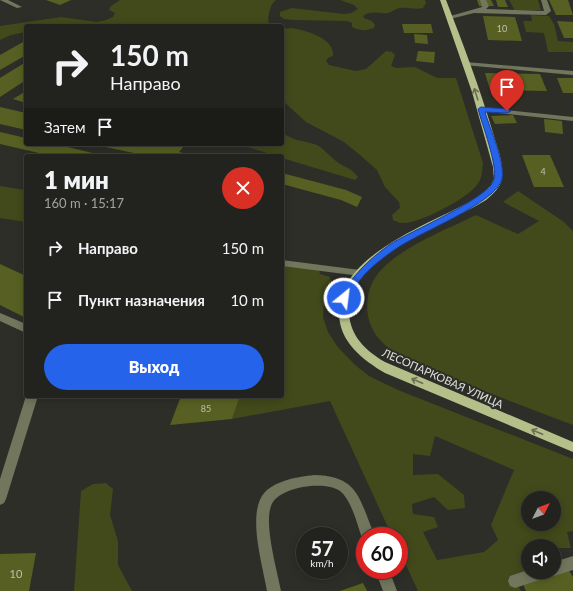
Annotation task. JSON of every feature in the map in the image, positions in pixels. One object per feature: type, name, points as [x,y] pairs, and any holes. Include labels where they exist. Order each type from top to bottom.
[{"type":"main road","name":"ЛЕСОПАРКОВАЯ УЛИЦА","points":[[443,0],[481,109],[498,167],[498,180],[492,190],[480,200],[401,241],[360,273],[346,294],[343,304],[343,314],[354,344],[363,353],[389,370],[573,447]]},
{"type":"street","points":[[3,0],[19,7]]},
{"type":"street","points":[[450,17],[475,11],[486,6],[483,0]]},
{"type":"street","points":[[475,11],[546,13],[548,11],[544,0]]},
{"type":"street","points":[[466,64],[573,73]]},
{"type":"street","points":[[481,109],[573,119]]},
{"type":"street","points":[[284,263],[360,273]]},
{"type":"street","points":[[0,317],[24,328]]},
{"type":"street","points":[[0,499],[31,398]]},
{"type":"street","points":[[274,591],[263,512],[268,497],[276,491],[298,483],[331,481],[338,483],[350,494],[364,527]]},
{"type":"street","points":[[561,567],[573,563]]},
{"type":"street","points":[[385,579],[390,591]]},
{"type":"street","points":[[516,580],[521,579]]},
{"type":"green space","points":[[120,0],[276,0],[272,4],[269,14],[269,24],[24,24],[24,32],[11,35],[0,40],[0,26],[61,17],[97,22],[113,17],[115,13],[109,10],[111,6]]},
{"type":"green space","points":[[340,0],[425,0],[426,3],[423,8],[400,8],[388,13],[366,14],[363,16],[364,18],[372,21],[375,25],[374,28],[366,30],[360,30],[352,27],[352,23],[347,21],[293,20],[284,19],[280,16],[280,12],[292,8],[344,14],[351,13],[358,9],[354,5]]},
{"type":"green space","points":[[509,0],[538,0],[541,10],[513,11],[514,9]]},
{"type":"green space","points":[[531,15],[549,16],[554,24],[558,41],[573,42],[573,52],[548,52],[544,33],[526,32],[523,21],[532,21]]},
{"type":"green space","points":[[291,28],[311,33],[329,44],[333,56],[328,58],[326,61],[329,65],[356,71],[366,69],[386,51],[392,52],[395,55],[391,66],[396,68],[415,67],[437,78],[456,78],[483,163],[478,184],[462,198],[429,216],[409,223],[401,223],[393,220],[392,215],[400,208],[399,202],[385,187],[377,170],[344,142],[306,122],[284,102],[284,29]]},
{"type":"green space","points":[[284,134],[293,139],[317,145],[358,177],[355,180],[284,159],[284,154],[270,154],[244,146],[284,146]]},
{"type":"green space","points":[[0,186],[24,190],[24,222],[0,218]]},
{"type":"green space","points":[[518,191],[564,222],[573,231],[573,425],[411,363],[389,349],[374,332],[370,323],[367,304],[371,285],[382,269],[391,260],[414,245],[476,215],[518,234],[539,221],[503,202]]},
{"type":"green space","points":[[284,264],[319,270],[320,274],[330,277],[331,281],[324,303],[323,317],[328,332],[337,346],[355,365],[369,376],[398,390],[573,459],[573,531],[567,532],[571,548],[561,548],[561,539],[521,539],[521,577],[516,581],[521,591],[418,591],[408,569],[408,527],[388,527],[330,401],[232,419],[239,398],[284,398]],"holes":[[[435,436],[514,470],[491,525],[498,540],[484,552],[437,560],[423,532],[438,527],[434,517],[413,514],[412,504],[434,497],[448,510],[465,508],[464,495],[438,474],[413,475],[413,454],[430,456]]]},
{"type":"green space","points":[[106,483],[113,489],[110,515],[118,541],[118,565],[132,591],[74,591],[81,491],[93,484]]},
{"type":"building","points":[[46,0],[71,0],[60,5]]},
{"type":"building","points":[[477,0],[491,0],[494,6],[479,6]]},
{"type":"building","points":[[496,0],[505,0],[508,7],[498,7]]},
{"type":"building","points":[[549,0],[568,0],[573,15],[556,15]]},
{"type":"building","points":[[483,16],[515,17],[522,41],[488,40]]},
{"type":"building","points":[[557,21],[573,22],[573,38],[564,38]]},
{"type":"building","points":[[402,24],[431,24],[433,33],[404,33]]},
{"type":"building","points":[[414,34],[427,35],[428,44],[415,43]]},
{"type":"building","points":[[24,42],[24,56],[0,70],[0,55]]},
{"type":"building","points":[[418,51],[435,52],[434,63],[416,61]]},
{"type":"building","points":[[24,63],[24,81],[0,97],[0,78]]},
{"type":"building","points":[[485,73],[540,74],[547,91],[490,90]]},
{"type":"building","points":[[557,78],[573,78],[573,93],[563,93]]},
{"type":"building","points":[[24,92],[24,102],[13,99]]},
{"type":"building","points":[[0,107],[24,113],[24,130],[0,124]]},
{"type":"building","points":[[513,115],[517,123],[495,124],[491,116]]},
{"type":"building","points":[[544,119],[562,121],[563,134],[545,132]]},
{"type":"building","points":[[0,132],[24,138],[24,146],[63,146],[97,154],[43,154],[0,144]]},
{"type":"building","points":[[101,146],[184,146],[179,152],[188,154],[139,154]]},
{"type":"building","points":[[522,155],[550,155],[564,187],[534,187]]},
{"type":"building","points":[[284,174],[346,190],[362,197],[357,207],[341,200],[284,185]]},
{"type":"building","points":[[0,264],[24,275],[24,317],[0,305]]},
{"type":"building","points":[[180,398],[239,398],[232,419],[170,425]]},
{"type":"building","points":[[36,553],[29,591],[0,591],[0,554]]},
{"type":"building","points":[[568,569],[573,577],[573,591],[526,591],[523,584],[538,579],[561,579],[561,571]]},
{"type":"building","points":[[363,583],[367,591],[340,591]]},
{"type":"route","points":[[344,298],[360,273],[391,248],[412,235],[480,200],[492,190],[498,180],[499,174],[497,160],[481,109],[507,111]]}]
